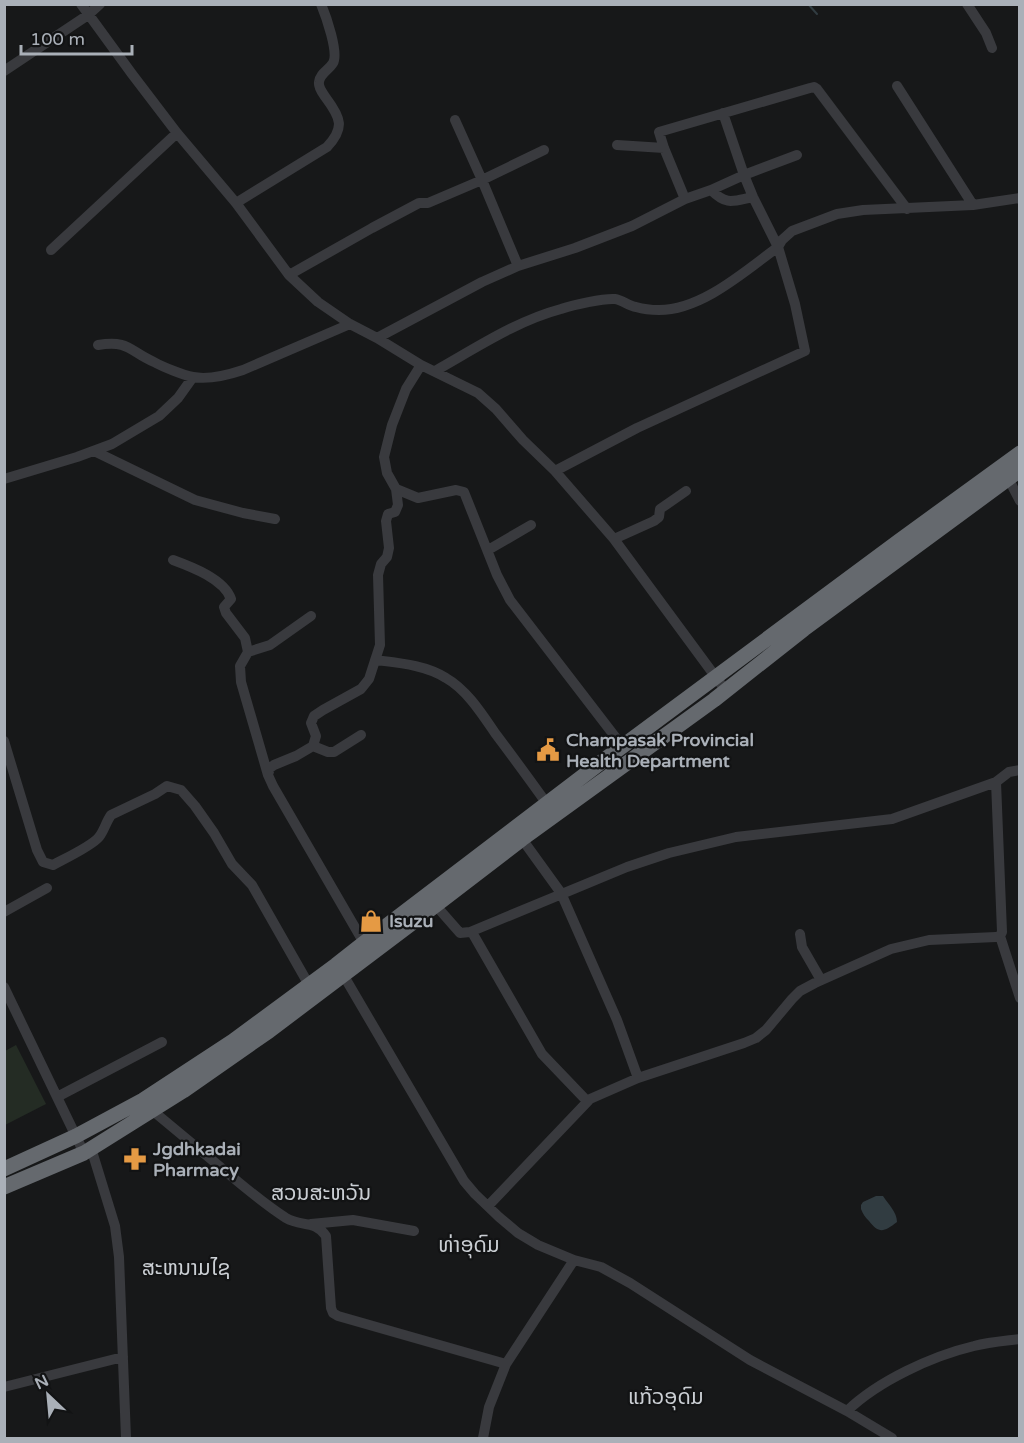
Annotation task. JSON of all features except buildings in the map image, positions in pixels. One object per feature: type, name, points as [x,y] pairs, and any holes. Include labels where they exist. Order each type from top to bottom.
[{"type":"highway","points":[[4,1187],[88,1150],[153,1111],[269,1031],[340,969],[432,900],[547,804],[623,747],[804,629],[1009,471],[1020,453]]},
{"type":"highway","points":[[4,1169],[76,1136],[153,1094],[232,1041],[309,985],[340,969],[364,943],[522,839],[721,684]]},
{"type":"street","points":[[81,4],[177,133],[236,202],[289,275],[318,302],[350,324],[421,365],[477,393],[496,409],[555,471],[614,539],[721,684]]},
{"type":"street","points":[[4,71],[88,15],[100,4]]},
{"type":"street","points":[[236,202],[327,147],[336,138],[339,129],[338,119],[334,108],[318,83],[321,76],[333,64],[335,56],[321,4]]},
{"type":"street","points":[[968,4],[986,33],[992,48]]},
{"type":"street","points":[[897,86],[973,205]]},
{"type":"street","points":[[685,199],[659,132],[814,87],[907,208]]},
{"type":"street","points":[[555,471],[637,428],[805,351],[795,304],[778,247],[753,197],[723,113]]},
{"type":"street","points":[[455,120],[518,266]]},
{"type":"street","points":[[51,250],[177,133]]},
{"type":"street","points":[[617,146],[664,148]]},
{"type":"street","points":[[289,275],[419,203],[428,203],[544,150]]},
{"type":"street","points":[[377,338],[482,282],[518,266],[575,248],[632,226],[685,199],[797,155]]},
{"type":"street","points":[[711,190],[720,199],[731,202],[753,197]]},
{"type":"street","points":[[435,371],[528,320],[562,309],[615,299],[637,308],[659,310],[680,308],[727,284],[778,247],[792,231],[837,214],[863,210],[973,205],[1020,198]]},
{"type":"street","points":[[98,345],[123,344],[153,362],[193,377],[209,377],[237,372],[350,324]]},
{"type":"street","points":[[268,775],[270,768],[274,765],[314,746],[316,736],[311,723],[314,716],[361,689],[369,679],[380,645],[378,575],[389,548],[386,521],[388,514],[395,512],[398,505],[396,489],[387,473],[384,457],[392,425],[406,389],[421,365]]},
{"type":"street","points":[[4,479],[112,444],[159,416],[178,398],[193,377]]},
{"type":"street","points":[[94,451],[195,500],[275,519]]},
{"type":"street","points":[[1009,471],[1020,501]]},
{"type":"street","points":[[396,489],[418,498],[456,490],[464,492],[497,575],[510,600],[623,747]]},
{"type":"street","points":[[614,539],[654,521],[659,517],[660,509],[686,491]]},
{"type":"street","points":[[488,550],[531,525]]},
{"type":"street","points":[[173,560],[192,567],[222,584],[230,595],[231,599],[224,607],[245,638],[248,652],[240,666],[241,682],[268,775],[364,943]]},
{"type":"street","points":[[248,652],[270,645],[311,615]]},
{"type":"street","points":[[375,660],[405,664],[447,678],[478,710],[547,804]]},
{"type":"street","points":[[314,746],[334,752],[361,735]]},
{"type":"street","points":[[4,741],[38,850],[43,862],[52,865],[99,838],[111,815],[167,786],[181,790],[208,824],[232,864],[252,885],[309,985]]},
{"type":"street","points":[[432,900],[460,933],[470,932],[627,867],[696,846],[754,834],[892,819],[996,782],[1009,772],[1020,770]]},
{"type":"street","points":[[996,782],[1002,932],[1000,936],[1020,998]]},
{"type":"street","points":[[522,839],[561,893],[617,1020],[638,1078]]},
{"type":"street","points":[[4,912],[47,888]]},
{"type":"street","points":[[470,932],[474,934],[542,1054],[587,1101]]},
{"type":"street","points":[[800,934],[802,947],[821,980]]},
{"type":"street","points":[[488,1206],[587,1101],[638,1078],[756,1038],[766,1030],[800,991],[891,949],[929,940],[1000,936]]},
{"type":"street","points":[[340,969],[458,1170],[475,1194],[519,1233],[538,1245],[574,1260],[601,1267],[750,1360],[847,1411],[892,1438]]},
{"type":"street","points":[[4,987],[76,1136],[88,1150],[115,1226],[119,1257],[126,1438]]},
{"type":"street","points":[[57,1097],[162,1042]]},
{"type":"street","points":[[153,1111],[263,1203],[295,1222],[311,1224],[353,1220],[414,1231]]},
{"type":"street","points":[[311,1224],[322,1230],[326,1236],[333,1313],[506,1364]]},
{"type":"street","points":[[483,1438],[489,1407],[506,1364],[574,1260]]},
{"type":"street","points":[[847,1411],[869,1392],[912,1368],[943,1355],[974,1346],[1020,1339]]},
{"type":"street","points":[[4,1387],[123,1357]]},
{"type":"shaded area","points":[[16,1045],[46,1104],[5,1125],[5,1051]]},
{"type":"shaded area","points":[[876,1196],[883,1196],[897,1218],[897,1222],[885,1230],[876,1228],[865,1217],[861,1209],[863,1202]]},
{"type":"waterway","points":[[808,4],[817,14]]},
{"type":"place","name":"Champasak Provincial Health Department","points":[[548,750]]},
{"type":"place","name":"Isuzu","points":[[371,921]]},
{"type":"place","name":"Jgdhkadai Pharmacy","points":[[135,1159]]},
{"type":"district","name":"ສວນສະຫວັນ","points":[[321,1193]]},
{"type":"district","name":"ທ່າອຸດົມ","points":[[469,1245]]},
{"type":"district","name":"ສະຫນາມໄຊ","points":[[186,1268]]},
{"type":"district","name":"ແກ້ວອຸດົມ","points":[[666,1397]]}]
